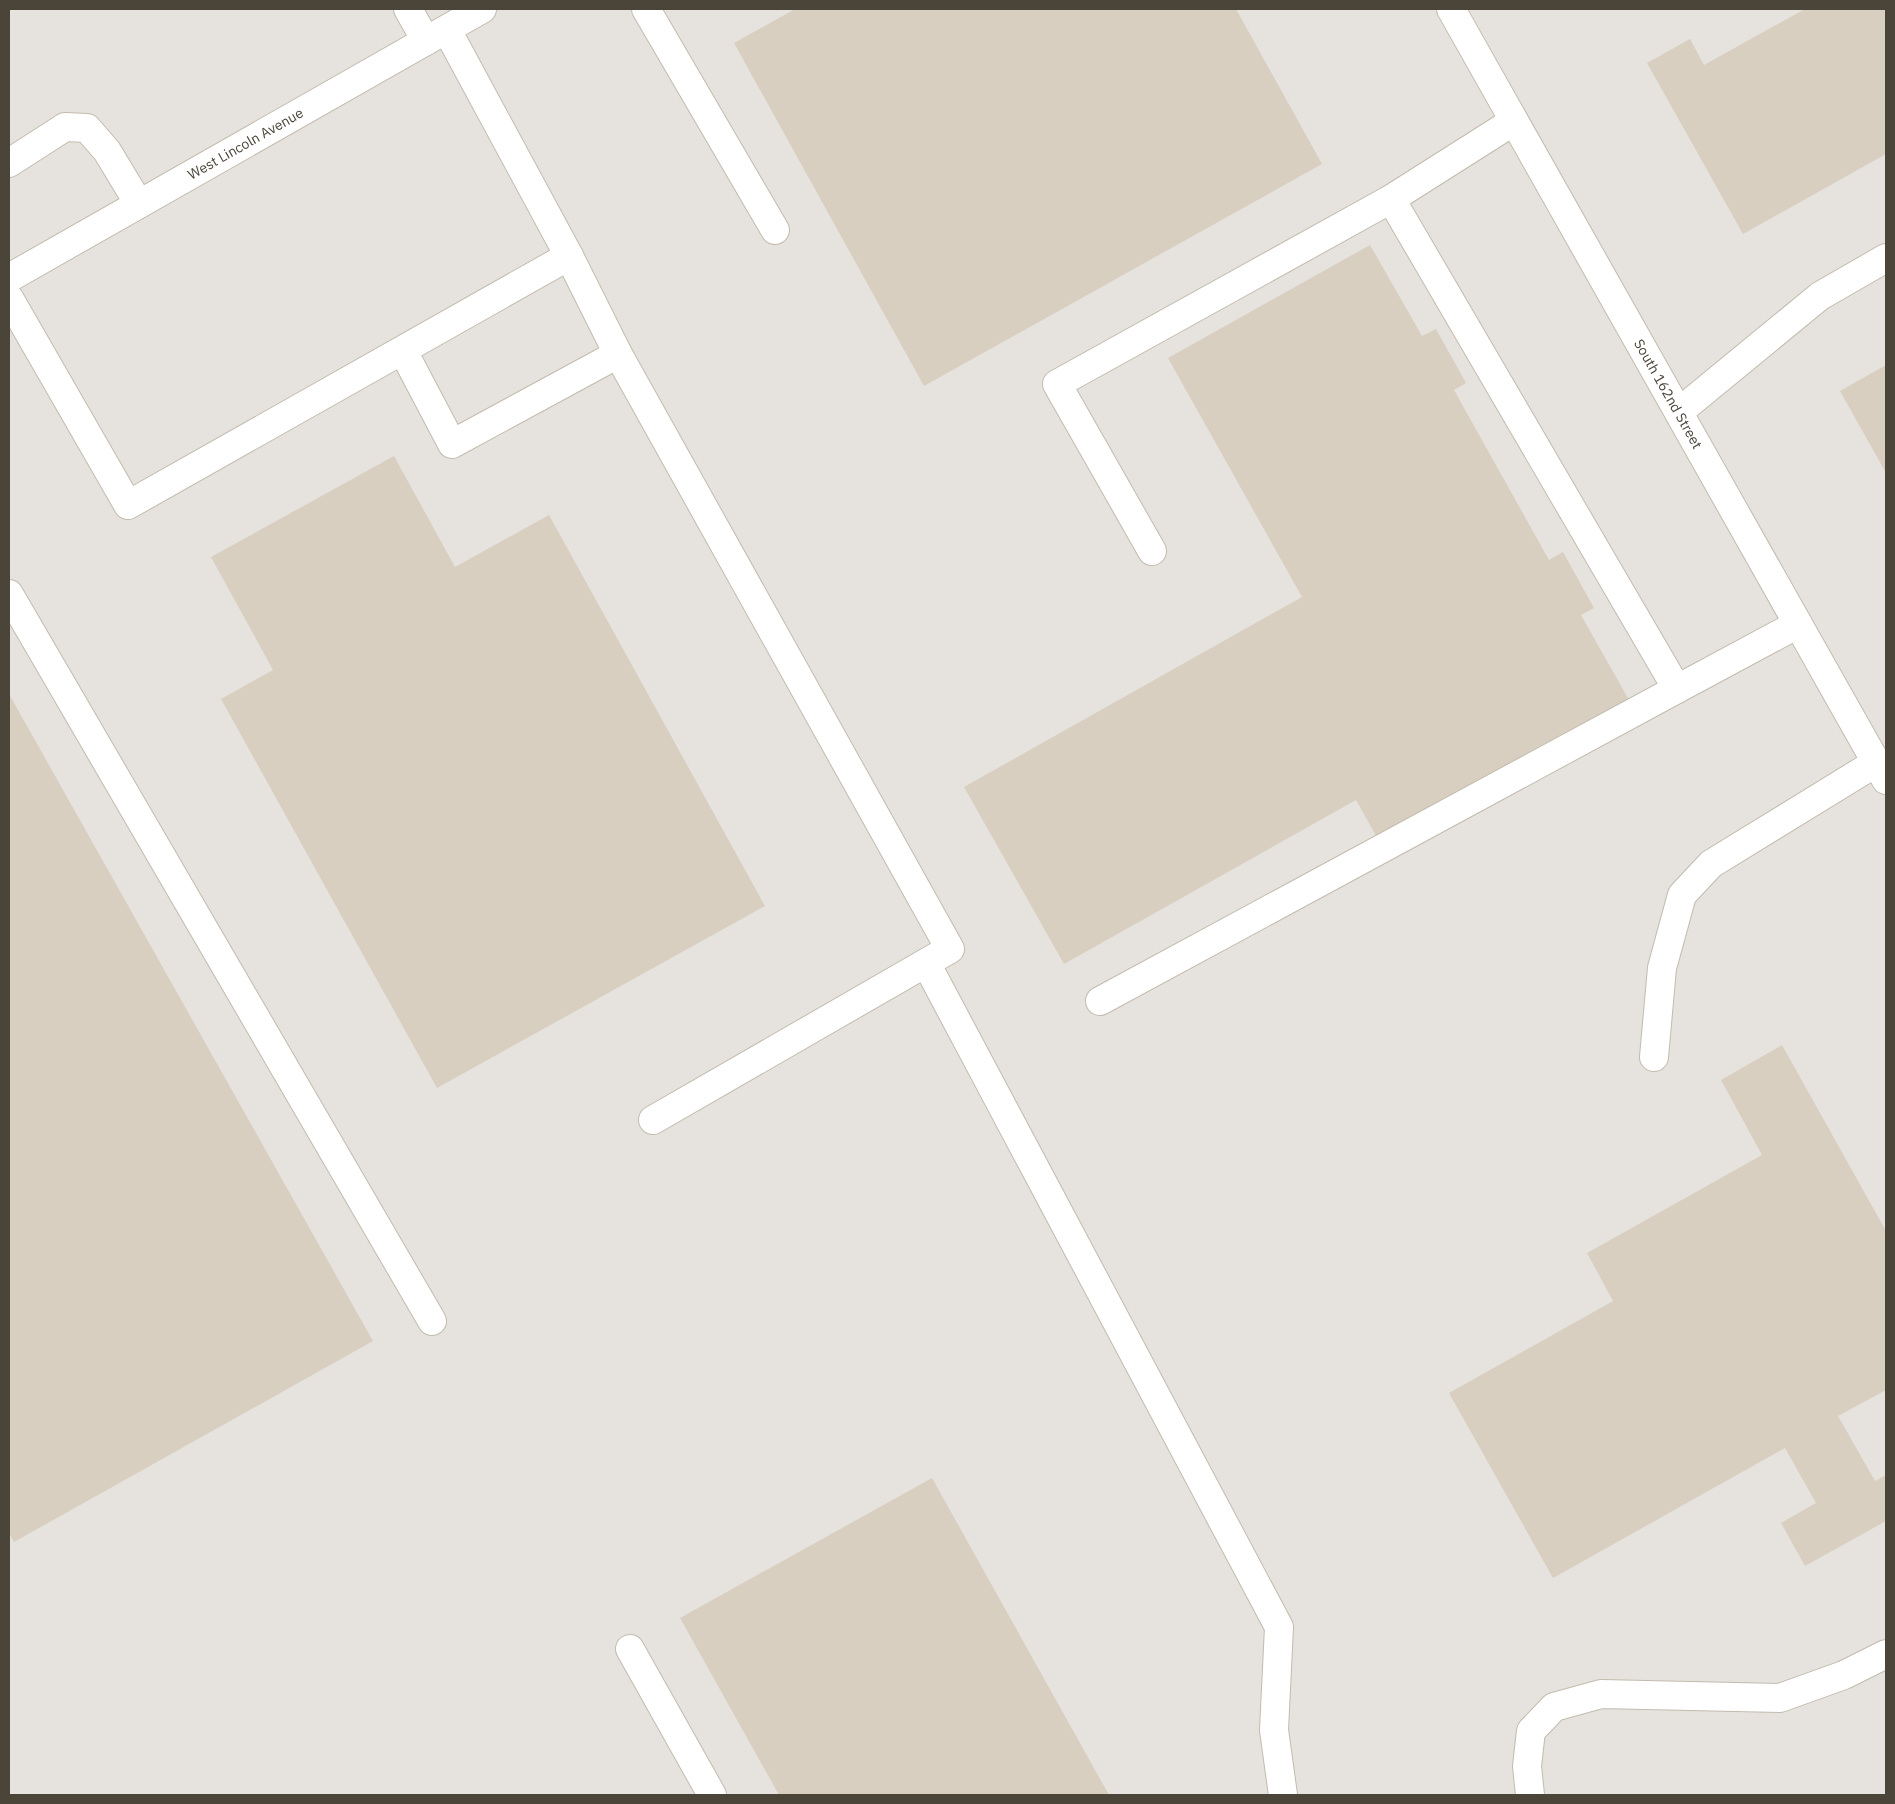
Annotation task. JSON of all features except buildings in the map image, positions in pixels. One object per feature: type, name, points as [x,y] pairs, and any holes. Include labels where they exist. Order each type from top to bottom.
[{"type":"street","points":[[408,9],[436,36],[569,256],[618,354],[950,949],[653,1120]]},
{"type":"street","name":"West Lincoln Avenue","points":[[9,278],[482,9]]},
{"type":"street","points":[[646,9],[775,230]]},
{"type":"street","name":"South 162nd Street","points":[[1451,9],[1881,771]]},
{"type":"street","points":[[1152,551],[1057,384],[1391,199],[1514,121]]},
{"type":"street","points":[[9,163],[65,127],[86,128],[107,151],[139,204]]},
{"type":"street","points":[[1391,199],[1676,688]]},
{"type":"street","points":[[9,298],[128,505],[569,256]]},
{"type":"street","points":[[1680,412],[1820,296],[1886,258]]},
{"type":"street","points":[[403,351],[452,444],[618,354]]},
{"type":"street","points":[[9,594],[432,1321]]},
{"type":"street","points":[[1100,1001],[1676,688],[1798,624]]},
{"type":"street","points":[[1654,1057],[1662,968],[1682,895],[1711,864],[1881,771]]},
{"type":"street","points":[[926,963],[1279,1627],[1274,1730],[1284,1795]]},
{"type":"street","points":[[630,1649],[712,1795]]},
{"type":"street","points":[[1530,1795],[1527,1766],[1531,1731],[1554,1707],[1601,1694],[1780,1698],[1844,1674],[1886,1654]]},
{"type":"shaded area","points":[[9,9],[1886,9],[1886,1795],[9,1795]]}]
